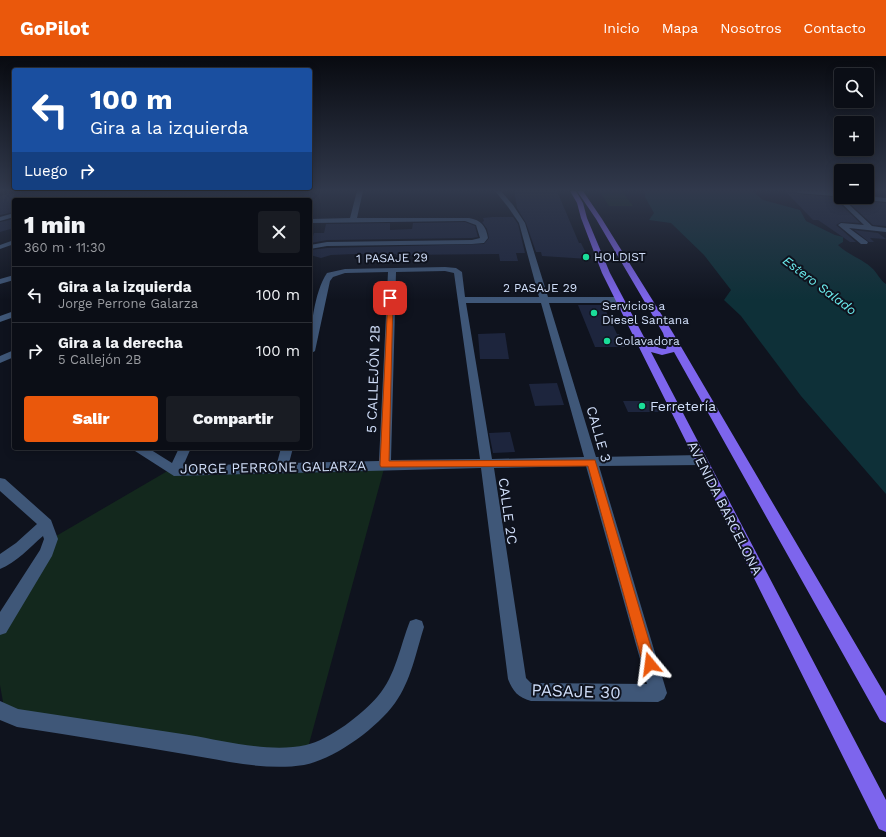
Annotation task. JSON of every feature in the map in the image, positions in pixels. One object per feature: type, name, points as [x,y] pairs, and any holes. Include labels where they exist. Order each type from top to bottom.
[{"type":"main road","name":"AVENIDA BARCELONA","points":[[588,227],[606,273],[886,822]]},
{"type":"main road","points":[[604,227],[668,333],[886,714]]},
{"type":"main road","points":[[637,332],[652,348],[661,352],[668,352],[672,349],[668,333]]},
{"type":"street","points":[[312,247],[327,244],[477,242],[483,240],[484,235],[481,227]]},
{"type":"street","name":"CALLE 3","points":[[524,227],[658,693]]},
{"type":"street","points":[[844,227],[864,242]]},
{"type":"street","points":[[865,227],[886,230]]},
{"type":"street","points":[[0,247],[12,243]]},
{"type":"street","name":"1 PASAJE 29","points":[[312,342],[326,281],[330,275],[345,271],[445,269],[456,271]]},
{"type":"street","name":"5 CALLEJÓN 2B","points":[[385,465],[392,270]]},
{"type":"street","name":"CALLE 2C","points":[[456,271],[459,274],[461,300],[487,463],[516,679],[519,685]]},
{"type":"street","points":[[0,282],[12,278]]},
{"type":"street","name":"2 PASAJE 29","points":[[461,300],[620,300]]},
{"type":"street","points":[[0,320],[12,315]]},
{"type":"street","points":[[0,360],[12,354]]},
{"type":"street","name":"JORGE PERRONE GALARZA","points":[[142,450],[174,471],[282,467],[701,460]]},
{"type":"street","points":[[174,471],[184,450]]},
{"type":"street","points":[[282,467],[286,450]]},
{"type":"street","points":[[0,483],[46,524],[51,538],[47,552],[0,627]]},
{"type":"street","points":[[0,562],[21,547],[46,524]]},
{"type":"street","points":[[0,710],[17,718],[237,753],[282,757],[306,755],[331,744],[376,712],[390,696],[398,680],[416,627]]},
{"type":"street","name":"PASAJE 30","points":[[519,685],[522,689],[531,692],[658,693]]},
{"type":"shaded area","points":[[385,465],[306,755],[5,713],[0,685],[0,627],[51,539],[171,469]]},
{"type":"water","name":"Estero Salado","points":[[676,227],[819,227],[843,237],[843,242],[838,245],[846,252],[865,262],[886,284],[886,494],[801,396],[741,316],[724,300],[731,290],[704,255]]},
{"type":"building","points":[[0,227],[12,227],[12,229],[0,232]]},
{"type":"building","points":[[325,227],[390,227],[390,230],[412,229],[412,227],[475,227],[478,237],[327,240],[312,243],[314,233],[324,233]]},
{"type":"building","points":[[486,227],[519,227],[525,253],[516,253],[518,261],[500,261],[499,254],[354,254],[331,255],[321,258],[312,256],[312,250],[327,248],[484,244],[489,238]]},
{"type":"building","points":[[528,227],[572,227],[579,243],[581,243],[589,259],[542,256],[541,252],[536,252]]},
{"type":"building","points":[[829,227],[839,227],[856,242],[850,242]]},
{"type":"building","points":[[854,230],[878,233],[886,239],[870,238],[874,242],[869,242]]},
{"type":"building","points":[[578,305],[603,305],[625,347],[595,347]]},
{"type":"building","points":[[505,333],[509,359],[480,359],[478,334]]},
{"type":"building","points":[[557,383],[564,405],[535,406],[529,384]]},
{"type":"building","name":"Ferretería","points":[[623,401],[655,401],[660,412],[628,412]]},
{"type":"building","points":[[510,432],[515,452],[493,453],[489,433]]},
{"type":"place","name":"HOLDIST","points":[[586,257]]},
{"type":"place","name":"Servicios a Diesel Santana","points":[[594,313]]},
{"type":"place","name":"Colavadora","points":[[607,341]]},
{"type":"place","name":"Ferretería","points":[[642,406]]},
{"type":"route","points":[[390,298],[385,465],[592,462],[650,664]]}]
